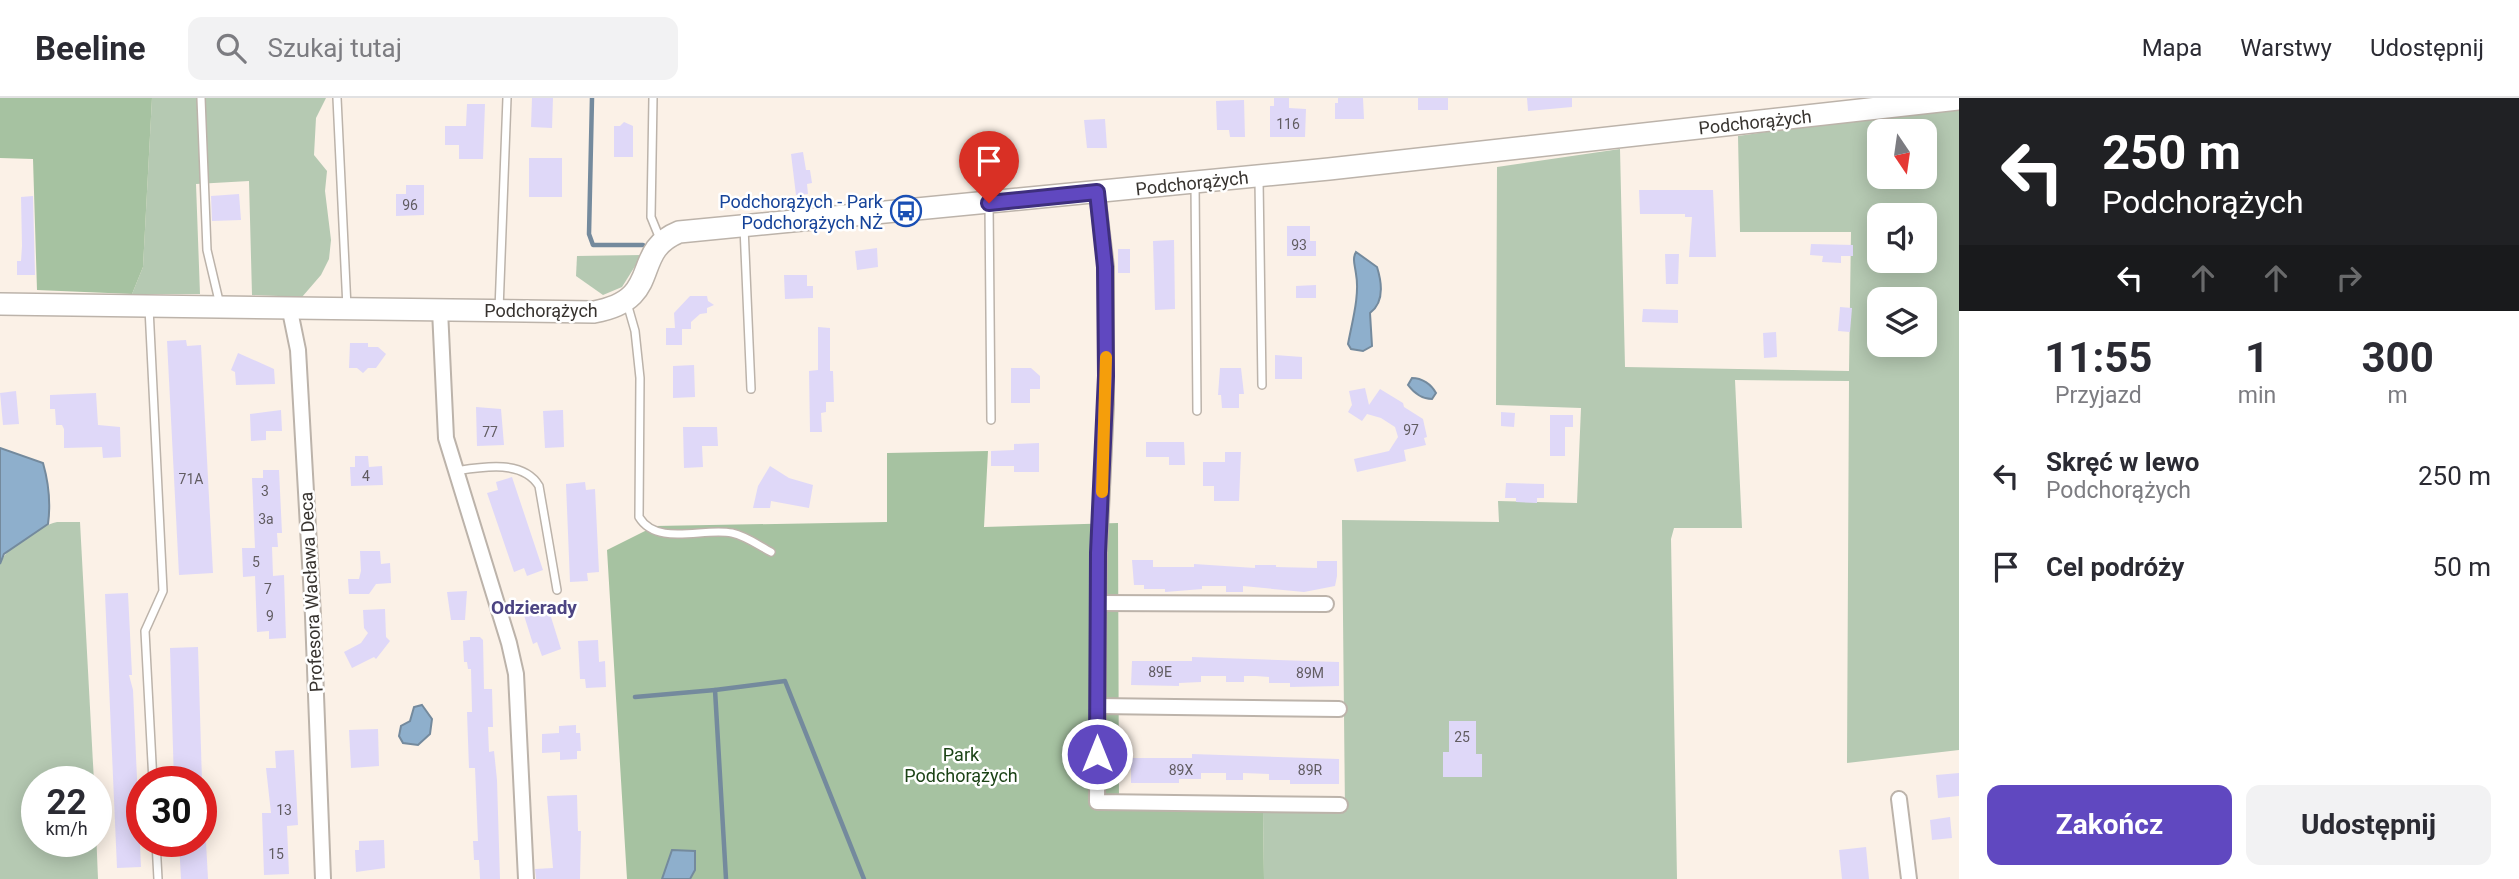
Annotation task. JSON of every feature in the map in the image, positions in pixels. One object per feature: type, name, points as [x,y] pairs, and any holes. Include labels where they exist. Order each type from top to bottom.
[{"type":"street","name":"Podchorążych","points":[[662,242],[679,232],[1195,183],[1959,99]]},
{"type":"street","points":[[1097,192],[1106,295],[1106,404],[1098,553],[1097,802],[1340,805]]},
{"type":"street","points":[[626,302],[640,288],[662,242]]},
{"type":"street","name":"Podchorążych","points":[[0,304],[594,312],[626,302]]},
{"type":"street","name":"Profesora Wacława Deca","points":[[289,306],[299,363],[313,616],[323,879]]},
{"type":"street","points":[[440,310],[446,438],[513,657],[526,879]]},
{"type":"street","points":[[1099,603],[1326,604]]},
{"type":"street","points":[[1098,706],[1339,709]]},
{"type":"street","points":[[1899,799],[1909,879]]},
{"type":"lane","points":[[201,98],[207,250],[220,306]]},
{"type":"lane","points":[[337,98],[347,308]]},
{"type":"lane","points":[[499,310],[507,98]]},
{"type":"lane","points":[[653,98],[650,206],[651,217],[662,242]]},
{"type":"lane","points":[[1259,176],[1262,385]]},
{"type":"lane","points":[[1195,183],[1197,411]]},
{"type":"lane","points":[[989,203],[991,420]]},
{"type":"lane","points":[[744,226],[751,389]]},
{"type":"lane","points":[[626,302],[635,331],[640,378],[639,517],[646,526],[658,532],[729,533],[746,537],[771,552]]},
{"type":"lane","points":[[149,306],[163,591],[145,631],[152,766]]},
{"type":"lane","points":[[454,471],[522,469],[533,475],[539,486],[557,590]]},
{"type":"lane","points":[[157,857],[158,879]]},
{"type":"green space","points":[[0,98],[152,98],[143,267],[132,294],[37,290],[33,159],[0,158]]},
{"type":"green space","points":[[152,98],[326,98],[316,118],[314,155],[327,171],[325,191],[331,240],[329,259],[321,275],[302,297],[252,295],[249,181],[196,184],[200,294],[132,294],[143,267]]},
{"type":"green space","points":[[1959,108],[1959,750],[1847,763],[1849,381],[1735,380],[1742,528],[1674,528],[1671,539],[1677,879],[1264,879],[1263,811],[1345,811],[1342,520],[1499,522],[1498,501],[1577,503],[1581,408],[1496,405],[1497,167],[1620,149],[1625,367],[1849,371],[1851,232],[1740,232],[1738,136],[1855,119]]},
{"type":"green space","points":[[642,255],[622,287],[603,295],[576,276],[577,256]]},
{"type":"green space","name":"Park Podchorążych","points":[[988,451],[984,527],[1118,523],[1119,811],[1263,811],[1264,879],[627,879],[607,550],[655,526],[887,522],[887,453]]},
{"type":"green space","points":[[57,522],[80,522],[93,766],[21,766],[21,857],[97,857],[98,879],[0,879],[0,564],[9,550],[24,537]]},
{"type":"water","points":[[1356,252],[1377,267],[1381,286],[1378,303],[1370,313],[1372,346],[1363,351],[1351,349],[1348,344],[1356,300]]},
{"type":"water","points":[[1412,378],[1423,380],[1432,387],[1436,393],[1432,399],[1413,391],[1408,385]]},
{"type":"water","points":[[0,448],[43,463],[49,508],[48,524],[4,554],[0,564]]},
{"type":"water","points":[[422,705],[432,719],[430,734],[418,745],[403,743],[399,736],[401,726],[410,721],[414,707]]},
{"type":"water","points":[[672,850],[695,851],[695,870],[690,879],[662,879]]},
{"type":"building","points":[[532,98],[553,98],[552,128],[531,127]]},
{"type":"building","points":[[1274,98],[1289,98],[1289,108],[1306,109],[1305,137],[1270,137],[1270,106],[1274,106]]},
{"type":"building","points":[[1338,98],[1363,98],[1364,119],[1335,119],[1335,103],[1338,103]]},
{"type":"building","points":[[1418,98],[1448,98],[1448,110],[1418,110]]},
{"type":"building","points":[[1527,98],[1572,98],[1572,107],[1528,111]]},
{"type":"building","points":[[1244,100],[1245,137],[1230,137],[1229,130],[1217,130],[1216,101]]},
{"type":"building","points":[[467,104],[485,104],[483,159],[459,159],[459,145],[445,145],[445,126],[466,126]]},
{"type":"building","points":[[1105,119],[1107,148],[1087,148],[1084,120]]},
{"type":"building","points":[[624,122],[633,126],[633,157],[614,157],[614,126],[620,126]]},
{"type":"building","points":[[803,152],[806,170],[810,170],[812,183],[807,184],[808,194],[796,195],[791,154]]},
{"type":"building","points":[[529,158],[562,158],[562,197],[529,197]]},
{"type":"building","points":[[406,185],[424,185],[424,215],[396,216],[396,194],[406,194]]},
{"type":"building","points":[[1639,190],[1713,190],[1716,257],[1689,257],[1692,217],[1685,217],[1685,214],[1640,214]]},
{"type":"building","points":[[239,194],[241,220],[212,221],[211,196]]},
{"type":"building","points":[[33,196],[35,275],[17,275],[17,261],[21,261],[22,246],[21,197]]},
{"type":"building","points":[[1287,226],[1310,226],[1310,241],[1316,241],[1316,256],[1287,256]]},
{"type":"building","points":[[1174,240],[1175,309],[1155,310],[1153,241]]},
{"type":"building","points":[[1811,244],[1853,245],[1853,256],[1841,256],[1841,263],[1822,262],[1823,256],[1810,255]]},
{"type":"building","points":[[877,248],[878,267],[857,270],[855,251]]},
{"type":"building","points":[[1118,249],[1130,249],[1130,273],[1118,273]]},
{"type":"building","points":[[1665,254],[1679,254],[1678,284],[1666,284]]},
{"type":"building","points":[[784,275],[807,275],[807,286],[813,286],[813,298],[785,299]]},
{"type":"building","points":[[1316,285],[1316,298],[1296,298],[1296,286]]},
{"type":"building","points":[[690,296],[707,296],[708,301],[714,305],[707,308],[707,313],[700,314],[691,322],[691,329],[682,329],[682,345],[666,345],[666,328],[675,328],[674,313]]},
{"type":"building","points":[[1840,307],[1852,308],[1850,332],[1838,331]]},
{"type":"building","points":[[1643,309],[1678,310],[1678,323],[1642,322]]},
{"type":"building","points":[[818,327],[830,328],[830,371],[833,371],[834,402],[826,402],[826,412],[821,413],[822,432],[810,432],[809,371],[818,370]]},
{"type":"building","points":[[1776,332],[1777,357],[1764,358],[1763,333]]},
{"type":"building","points":[[186,340],[187,346],[201,345],[213,573],[179,575],[167,341]]},
{"type":"building","points":[[350,343],[368,343],[368,347],[378,347],[386,354],[376,368],[368,368],[363,373],[357,368],[349,368]]},
{"type":"building","points":[[238,353],[274,369],[275,384],[236,385],[235,372],[231,370]]},
{"type":"building","points":[[1275,355],[1302,357],[1302,379],[1275,379]]},
{"type":"building","points":[[694,365],[695,397],[673,398],[673,366]]},
{"type":"building","points":[[1011,368],[1031,368],[1040,376],[1040,389],[1030,389],[1030,403],[1011,403]]},
{"type":"building","points":[[1220,368],[1241,368],[1244,394],[1239,394],[1239,408],[1222,408],[1221,395],[1218,395]]},
{"type":"building","points":[[1365,388],[1369,405],[1380,389],[1403,403],[1404,407],[1423,419],[1427,437],[1424,438],[1426,445],[1404,450],[1406,461],[1357,472],[1354,459],[1389,451],[1398,437],[1395,427],[1381,418],[1367,414],[1362,421],[1348,412],[1352,405],[1349,391]]},
{"type":"building","points":[[16,391],[19,424],[3,425],[0,393]]},
{"type":"building","points":[[96,393],[98,425],[120,427],[121,457],[103,458],[102,447],[64,448],[64,429],[62,425],[56,425],[55,409],[50,409],[50,395]]},
{"type":"building","points":[[476,407],[501,409],[504,445],[477,446]]},
{"type":"building","points":[[281,410],[282,431],[266,431],[266,440],[251,441],[250,414]]},
{"type":"building","points":[[563,410],[564,447],[545,448],[543,411]]},
{"type":"building","points":[[1501,412],[1515,413],[1514,427],[1501,426]]},
{"type":"building","points":[[1550,415],[1573,415],[1573,427],[1565,427],[1565,456],[1550,456]]},
{"type":"building","points":[[683,427],[717,427],[718,446],[702,446],[703,467],[684,468]]},
{"type":"building","points":[[1146,442],[1184,442],[1185,465],[1169,465],[1169,457],[1146,457]]},
{"type":"building","points":[[1039,443],[1039,472],[1014,472],[1014,466],[991,466],[991,451],[1014,450],[1014,444]]},
{"type":"building","points":[[1225,452],[1241,452],[1239,501],[1214,501],[1214,486],[1203,486],[1203,462],[1225,462]]},
{"type":"building","points":[[355,456],[368,456],[369,467],[382,466],[383,485],[351,486],[350,467],[355,467]]},
{"type":"building","points":[[770,466],[789,478],[813,485],[809,508],[771,501],[770,508],[753,508],[758,486]]},
{"type":"building","points":[[263,470],[279,470],[282,533],[277,533],[278,547],[272,547],[273,576],[284,575],[286,638],[269,639],[269,631],[257,632],[255,576],[243,577],[242,548],[255,548],[252,478],[263,478]]},
{"type":"building","points":[[512,477],[543,570],[527,576],[524,568],[514,572],[487,493],[498,490],[496,482]]},
{"type":"building","points":[[585,482],[586,490],[595,489],[599,572],[587,573],[588,581],[570,582],[566,484]]},
{"type":"building","points":[[1506,483],[1544,484],[1544,498],[1537,498],[1537,503],[1516,502],[1516,498],[1505,498]]},
{"type":"building","points":[[360,551],[380,551],[381,564],[390,563],[391,583],[376,584],[369,594],[349,594],[348,579],[359,579]]},
{"type":"building","points":[[1132,560],[1153,560],[1153,567],[1194,567],[1194,564],[1255,568],[1255,565],[1276,565],[1317,568],[1317,561],[1337,561],[1337,576],[1335,586],[1304,592],[1243,586],[1243,592],[1226,592],[1226,586],[1202,586],[1202,589],[1165,592],[1165,589],[1144,589],[1144,585],[1134,585]]},
{"type":"building","points":[[467,591],[465,620],[451,620],[447,592]]},
{"type":"building","points":[[128,593],[132,675],[129,675],[133,690],[136,766],[126,766],[126,857],[141,857],[141,867],[117,868],[105,594]]},
{"type":"building","points":[[546,601],[561,649],[542,656],[537,642],[533,644],[522,609]]},
{"type":"building","points":[[385,609],[386,637],[390,641],[376,659],[374,657],[352,668],[344,652],[361,643],[368,633],[364,628],[363,610]]},
{"type":"building","points":[[470,637],[480,637],[483,640],[484,689],[492,689],[493,727],[488,727],[489,752],[494,751],[497,780],[500,879],[480,879],[479,860],[474,860],[473,841],[478,841],[475,768],[469,768],[467,712],[472,712],[471,669],[468,669],[467,662],[464,662],[463,641],[470,640]]},
{"type":"building","points":[[598,640],[599,662],[605,661],[606,687],[586,688],[585,679],[580,679],[578,641]]},
{"type":"building","points":[[198,647],[202,766],[174,766],[170,648]]},
{"type":"building","points":[[1192,657],[1339,662],[1339,686],[1290,687],[1290,683],[1269,683],[1269,677],[1256,676],[1244,676],[1244,682],[1226,682],[1226,676],[1201,676],[1201,682],[1179,683],[1179,686],[1131,685],[1132,661],[1192,661]]},
{"type":"building","points":[[1449,721],[1476,721],[1476,754],[1482,754],[1482,777],[1443,777],[1443,752],[1449,752]]},
{"type":"building","points":[[576,725],[576,733],[580,733],[581,751],[577,751],[577,759],[560,760],[560,752],[542,753],[542,734],[559,733],[559,726]]},
{"type":"building","points":[[378,729],[379,766],[351,768],[349,730]]},
{"type":"building","points":[[294,750],[298,825],[287,826],[289,874],[264,875],[262,813],[271,813],[266,768],[276,768],[275,751]]},
{"type":"building","points":[[1192,754],[1339,759],[1339,784],[1290,784],[1290,780],[1269,780],[1269,774],[1243,773],[1243,780],[1226,780],[1226,773],[1201,773],[1201,779],[1179,779],[1179,783],[1131,783],[1131,758],[1192,758]]},
{"type":"building","points":[[1959,773],[1959,796],[1938,798],[1936,775]]},
{"type":"building","points":[[577,795],[578,831],[581,831],[580,879],[536,879],[535,869],[553,868],[547,796]]},
{"type":"building","points":[[1950,817],[1952,838],[1932,840],[1930,820]]},
{"type":"building","points":[[384,840],[385,868],[356,872],[355,850],[359,850],[359,841]]},
{"type":"building","points":[[1866,847],[1869,879],[1842,879],[1839,850]]},
{"type":"building","points":[[180,857],[207,857],[208,879],[181,879]]},
{"type":"waterway","points":[[592,98],[589,234],[593,245],[643,245]]},
{"type":"waterway","points":[[715,690],[785,681],[864,879]]},
{"type":"waterway","points":[[635,697],[715,690],[726,879]]},
{"type":"slow traffic","points":[[1102,492],[1106,357]]},
{"type":"place","name":"Podchorążych - Park Podchorążych NŻ","points":[[906,211]]},
{"type":"district","name":"Odzierady","points":[[534,607]]},
{"type":"route","points":[[989,203],[1097,192],[1105,267],[1106,404],[1098,553],[1097,754]]}]
